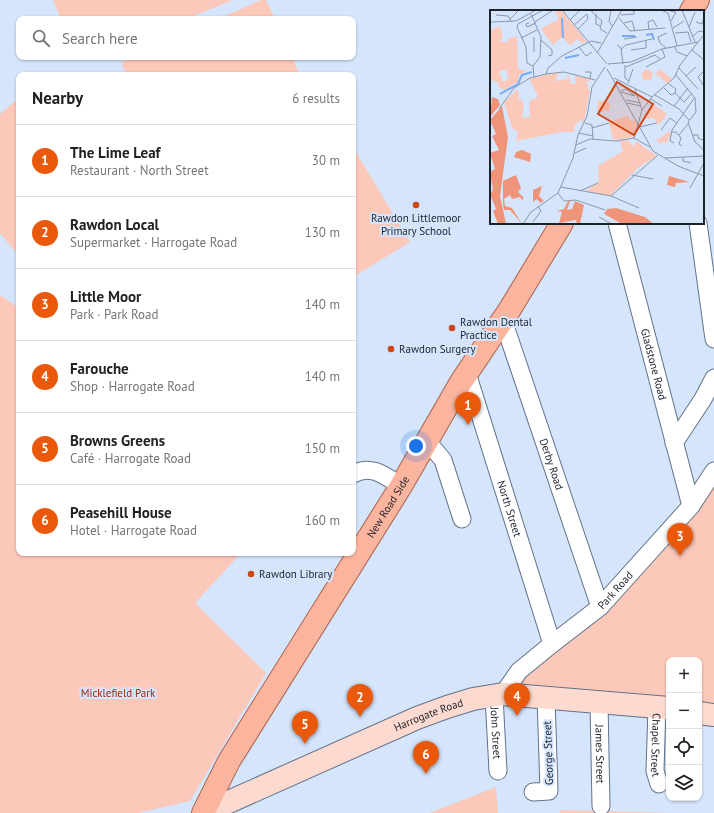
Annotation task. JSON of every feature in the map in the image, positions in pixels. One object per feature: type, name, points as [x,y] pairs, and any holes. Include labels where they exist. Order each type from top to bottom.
[{"type":"main road","points":[[692,10],[698,0]]},
{"type":"main road","name":"New Road Side","points":[[203,813],[229,761],[400,486],[466,373],[503,320],[561,224]]},
{"type":"main road","name":"Harrogate Road","points":[[203,813],[417,718],[473,699],[498,695],[663,707]]},
{"type":"main road","points":[[702,713],[714,715]]},
{"type":"street","name":"Gladstone Road","points":[[617,224],[690,506]]},
{"type":"street","points":[[698,224],[714,339]]},
{"type":"street","name":"Derby Road","points":[[503,320],[600,607]]},
{"type":"street","name":"North Street","points":[[466,373],[552,644]]},
{"type":"street","points":[[674,443],[703,399],[714,378]]},
{"type":"street","points":[[427,441],[443,460],[462,519]]},
{"type":"street","points":[[356,472],[361,470],[376,471],[400,486]]},
{"type":"street","name":"Park Road","points":[[498,695],[519,671],[600,607],[690,506],[714,471]]},
{"type":"street","name":"John Street","points":[[498,695],[498,771]]},
{"type":"street","name":"George Street","points":[[533,792],[549,791],[546,698]]},
{"type":"street","name":"James Street","points":[[599,702],[601,806]]},
{"type":"street","name":"Chapel Street","points":[[659,784],[655,771],[663,707]]},
{"type":"green space","points":[[53,0],[233,0],[193,16],[60,16]]},
{"type":"green space","points":[[261,0],[266,0],[274,16],[225,16]]},
{"type":"green space","points":[[128,60],[293,60],[299,72],[126,72],[121,63]]},
{"type":"green space","points":[[16,101],[16,252],[0,233],[0,114]]},
{"type":"green space","points":[[356,152],[410,242],[356,275]]},
{"type":"green space","name":"Micklefield Park","points":[[0,295],[16,306],[16,556],[238,556],[195,603],[266,673],[190,801],[138,813],[0,813]]},
{"type":"green space","points":[[714,471],[714,716],[702,714],[702,657],[666,657],[666,709],[503,694],[600,607]]},
{"type":"green space","points":[[496,787],[498,813],[430,813]]},
{"type":"green space","points":[[560,810],[674,813],[560,813]]},
{"type":"place","name":"Rawdon Littlemoor Primary School","points":[[416,205]]},
{"type":"place","name":"Rawdon Dental Practice","points":[[452,328]]},
{"type":"place","name":"Rawdon Surgery","points":[[391,349]]},
{"type":"place","name":"The Lime Leaf","points":[[468,425]]},
{"type":"place","name":"Little Moor","points":[[680,556]]},
{"type":"place","name":"Rawdon Library","points":[[251,574]]},
{"type":"place","name":"Farouche","points":[[517,716]]},
{"type":"place","name":"Rawdon Local","points":[[360,717]]},
{"type":"place","name":"Browns Greens","points":[[305,744]]},
{"type":"place","name":"Peasehill House","points":[[426,774]]}]
